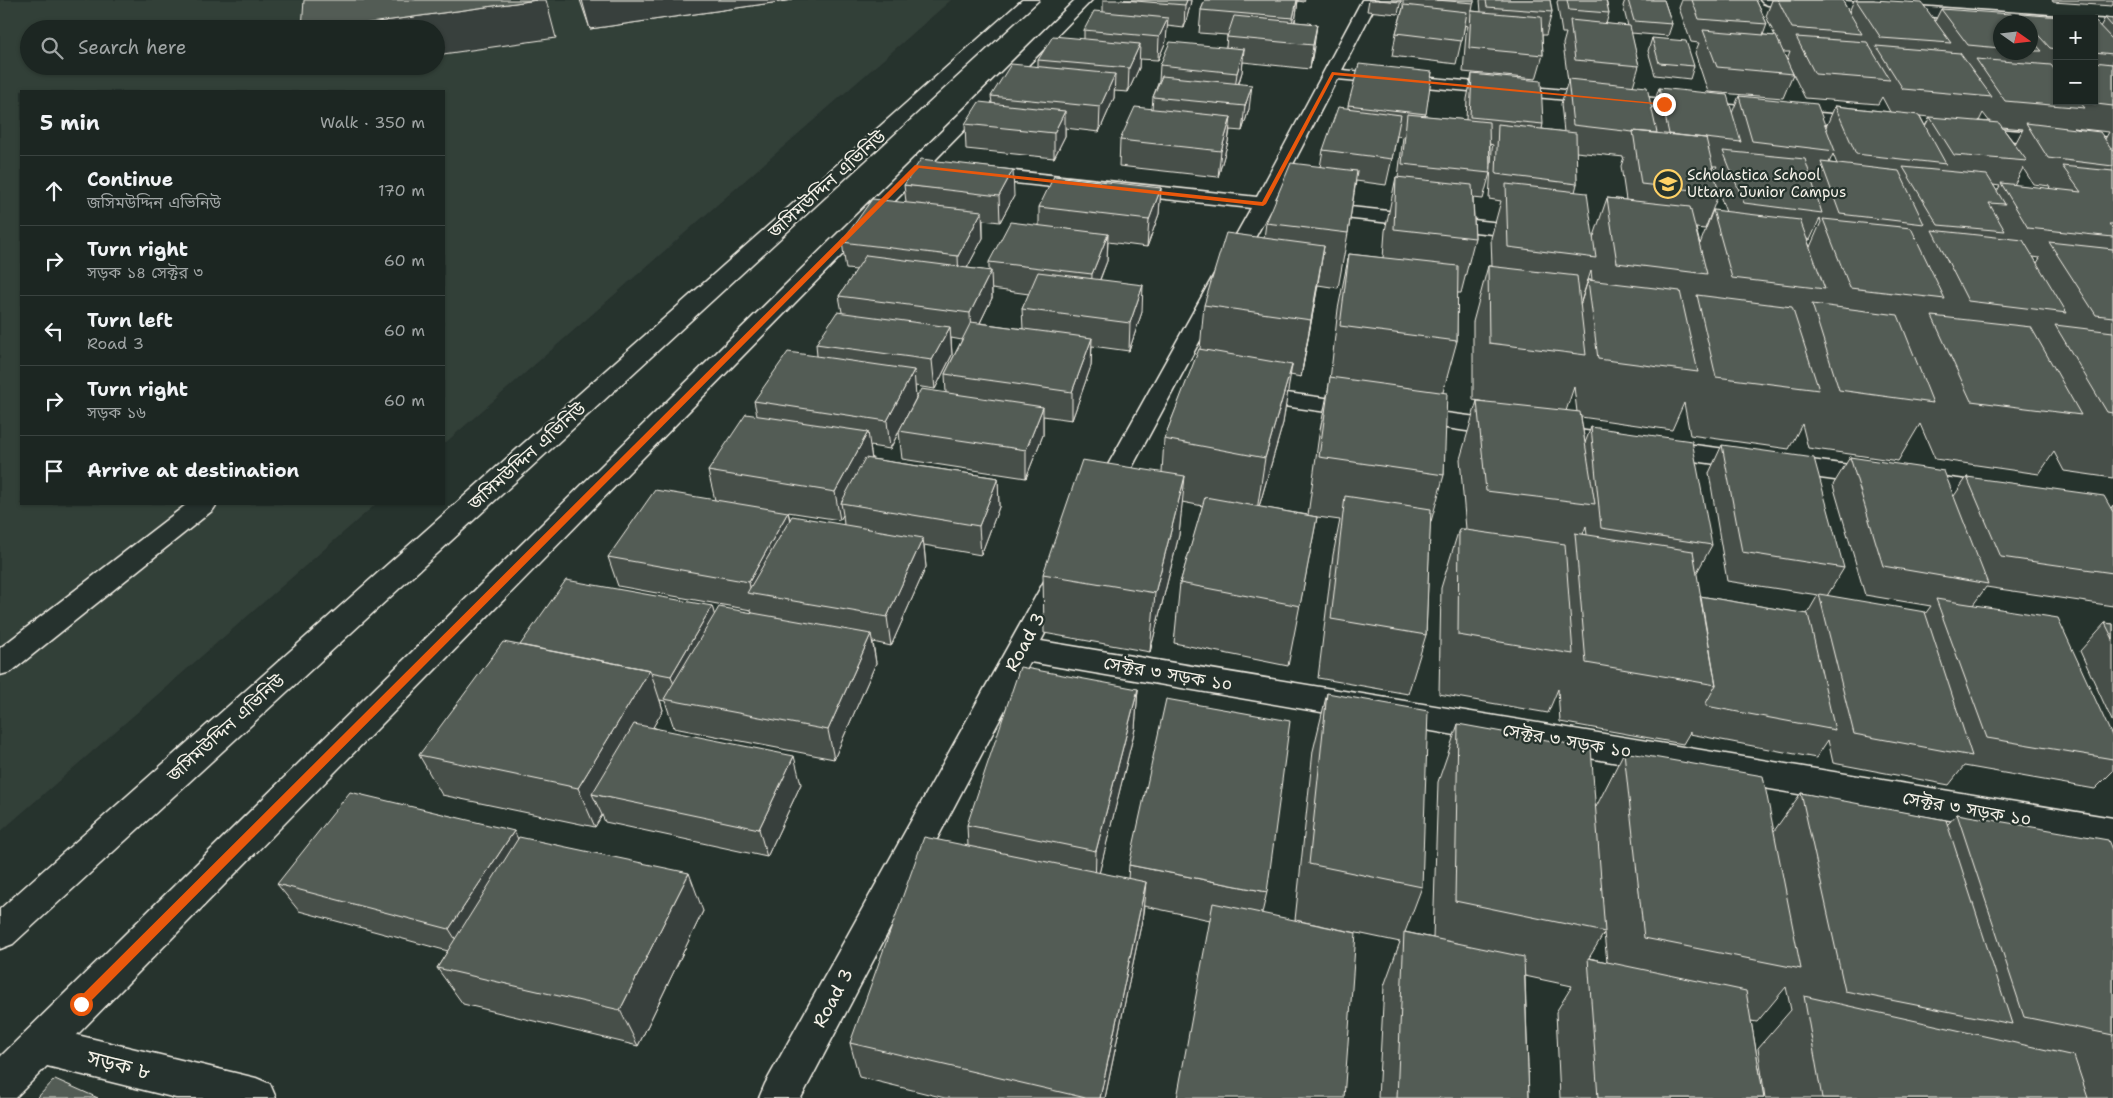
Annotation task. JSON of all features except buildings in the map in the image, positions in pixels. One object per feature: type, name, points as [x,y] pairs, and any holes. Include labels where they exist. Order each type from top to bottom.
[{"type":"street","name":"জসিমউদ্দিন এভিনিউ","points":[[0,932],[1032,0]]},
{"type":"street","points":[[0,1085],[937,169],[1084,0]]},
{"type":"street","points":[[1090,521],[1263,204],[1370,0]]},
{"type":"street","points":[[1768,0],[2053,21]]},
{"type":"street","points":[[2098,24],[2113,25]]},
{"type":"street","points":[[1332,74],[1886,124]]},
{"type":"street","points":[[1955,130],[2113,144]]},
{"type":"street","points":[[937,169],[1550,234]]},
{"type":"street","points":[[1164,384],[1194,388]]},
{"type":"street","points":[[1223,392],[2024,496]]},
{"type":"street","points":[[0,664],[203,505]]},
{"type":"street","name":"Road 3","points":[[778,1098],[1072,555]]},
{"type":"street","name":"সেক্টর ৩ সড়ক ১০","points":[[1022,649],[2113,833]]},
{"type":"street","name":"সড়ক ৮","points":[[40,1045],[256,1098]]},
{"type":"shaded area","points":[[0,0],[951,0],[445,443],[445,90],[20,90],[20,505],[375,505],[0,832]]},
{"type":"place","name":"Scholastica School Uttara Junior Campus","points":[[1668,184]]},
{"type":"route","points":[[81,1004],[917,166],[1263,204],[1332,74],[1664,104]]}]
